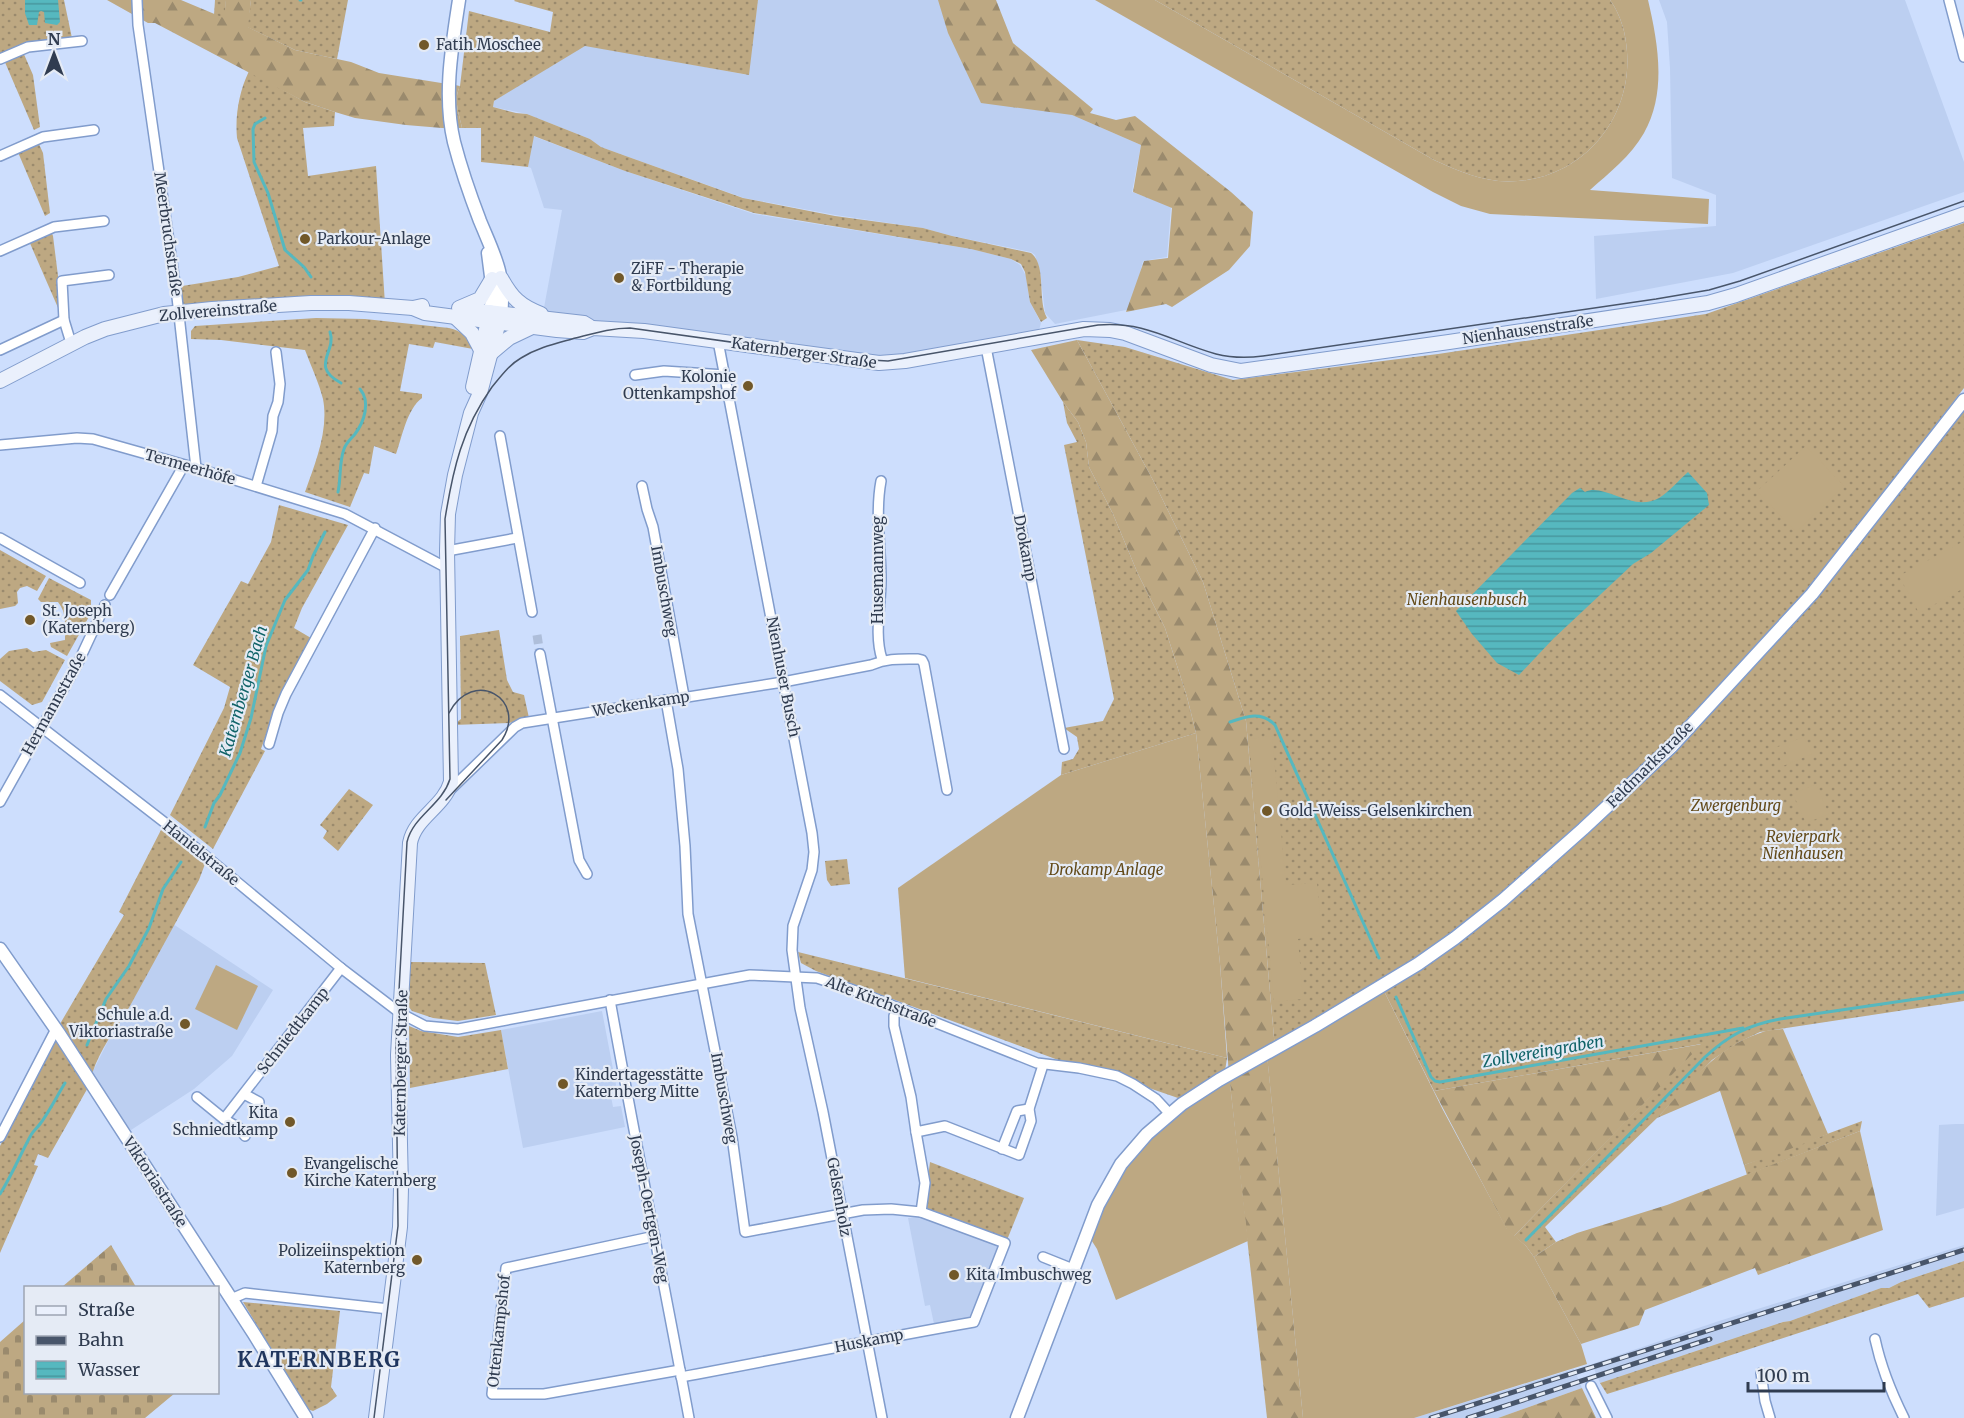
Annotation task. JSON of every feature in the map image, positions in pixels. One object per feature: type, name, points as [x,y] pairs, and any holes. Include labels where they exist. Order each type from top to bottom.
[{"type":"main road","name":"Nienhausenstraße","points":[[1084,329],[1110,330],[1132,335],[1211,365],[1241,371],[1258,370],[1708,303],[1964,214]]},
{"type":"main road","points":[[486,351],[457,313],[480,299],[497,279],[521,305],[557,320]]},
{"type":"main road","name":"Zollvereinstraße","points":[[0,381],[71,343],[105,329],[178,312],[310,303],[349,303],[413,308],[433,306],[457,313],[494,318]]},
{"type":"main road","name":"Katernberger Straße","points":[[494,318],[584,323],[593,328],[644,332],[879,363],[905,361],[1084,329]]},
{"type":"main road","name":"Katernberger Straße","points":[[494,318],[531,328],[583,332],[593,328]]},
{"type":"main road","points":[[448,792],[452,768],[447,568],[450,501],[471,413],[480,393],[486,351],[494,318]]},
{"type":"main road","points":[[486,351],[531,328]]},
{"type":"main road","name":"Katernberger Straße","points":[[376,1418],[400,1207],[398,1055],[411,838],[417,827],[448,792]]},
{"type":"street","name":"Meerbruchstraße","points":[[137,0],[138,25],[178,312],[196,468]]},
{"type":"street","points":[[459,0],[450,68],[450,115],[456,148],[481,222],[496,255],[497,279],[492,297],[494,318]]},
{"type":"street","points":[[1949,0],[1964,57]]},
{"type":"street","points":[[0,59],[28,47],[82,41]]},
{"type":"street","points":[[0,156],[43,137],[94,130]]},
{"type":"street","points":[[0,251],[54,227],[104,220]]},
{"type":"street","points":[[71,343],[64,320],[62,281],[109,275]]},
{"type":"street","points":[[0,350],[64,320]]},
{"type":"street","name":"Nienhuser Busch","points":[[717,341],[809,815],[814,852],[810,881],[792,935],[796,977]]},
{"type":"street","name":"Drokamp","points":[[986,347],[1064,749]]},
{"type":"street","points":[[256,486],[278,402],[280,384],[276,352]]},
{"type":"street","points":[[635,375],[664,371],[724,375]]},
{"type":"street","name":"Feldmarkstraße","points":[[1017,1418],[1090,1222],[1108,1184],[1134,1149],[1169,1113],[1219,1080],[1384,985],[1455,938],[1503,900],[1599,814],[1672,746],[1812,594],[1964,400]]},
{"type":"street","points":[[500,436],[531,612]]},
{"type":"street","name":"Termeerhöfe","points":[[0,446],[77,438],[93,439],[345,514],[447,568]]},
{"type":"street","points":[[110,595],[184,465]]},
{"type":"street","name":"Husemannweg","points":[[881,481],[877,500],[881,580],[878,645],[882,659]]},
{"type":"street","name":"Imbuschweg","points":[[642,486],[684,696]]},
{"type":"street","points":[[269,744],[286,694],[375,528]]},
{"type":"street","points":[[0,538],[80,583]]},
{"type":"street","points":[[447,551],[517,538]]},
{"type":"street","name":"Hermannstraße","points":[[0,801],[78,663],[105,605]]},
{"type":"street","points":[[540,654],[579,860],[587,873]]},
{"type":"street","points":[[783,682],[871,664],[882,659],[922,660],[947,790]]},
{"type":"street","name":"Weckenkamp","points":[[504,737],[522,723],[783,682]]},
{"type":"street","name":"Hanielstraße","points":[[0,694],[173,829],[341,968],[400,1013]]},
{"type":"street","name":"Imbuschweg","points":[[666,700],[678,769],[688,914],[732,1137],[745,1232],[863,1210],[891,1209],[921,1212],[1005,1243]]},
{"type":"street","name":"Katernberger Straße","points":[[448,792],[504,737]]},
{"type":"street","name":"Viktoriastraße","points":[[0,949],[56,1029],[306,1418]]},
{"type":"street","name":"Schniedtkamp","points":[[224,1119],[341,968]]},
{"type":"street","name":"Alte Kirchstraße","points":[[400,1013],[425,1026],[458,1029],[750,975],[817,978],[1043,1065],[1079,1068],[1123,1079],[1156,1099],[1169,1113]]},
{"type":"street","name":"Gelsenholz","points":[[796,977],[800,1008],[825,1123],[882,1418]]},
{"type":"street","name":"Joseph-Oertgen-Weg","points":[[610,1000],[640,1173],[655,1236],[689,1418]]},
{"type":"street","points":[[898,1008],[894,1016],[894,1026],[911,1097],[925,1183],[921,1212]]},
{"type":"street","points":[[0,1137],[56,1029]]},
{"type":"street","points":[[916,1132],[945,1126],[1019,1155],[1031,1121],[1029,1109],[1043,1065]]},
{"type":"street","points":[[244,1094],[259,1102]]},
{"type":"street","points":[[197,1097],[239,1128],[245,1136]]},
{"type":"street","points":[[1002,1149],[1017,1111],[1029,1109]]},
{"type":"street","name":"Ottenkampshof","points":[[655,1236],[506,1268],[492,1394],[544,1394],[680,1373]]},
{"type":"street","name":"Huskamp","points":[[680,1373],[767,1362],[974,1322],[1005,1243]]},
{"type":"street","points":[[1044,1257],[1073,1269]]},
{"type":"street","points":[[231,1299],[245,1293],[389,1309]]},
{"type":"street","points":[[1875,1339],[1881,1366],[1893,1398],[1904,1418]]},
{"type":"street","points":[[1761,1373],[1770,1418]]},
{"type":"street","points":[[1591,1386],[1607,1418]]},
{"type":"shaded area","points":[[758,0],[941,0],[1072,115],[1141,145],[1132,192],[1171,206],[1167,257],[1143,261],[1131,309],[1055,324],[1045,313],[1040,271],[1035,255],[1031,252],[923,228],[744,198],[601,147],[590,139],[527,114],[493,107],[494,101],[585,45],[748,75]]},
{"type":"shaded area","points":[[1659,0],[1905,0],[1964,162],[1964,192],[1733,273],[1596,299],[1594,236],[1716,226],[1716,195],[1672,178],[1667,22]]},
{"type":"shaded area","points":[[533,136],[625,171],[754,214],[971,249],[1011,259],[1020,265],[1026,276],[1030,302],[1041,323],[1038,334],[888,360],[541,324],[562,210],[544,208],[531,168],[528,167]]},
{"type":"shaded area","name":"Schule a.d. Viktoriastraße","points":[[173,924],[273,990],[232,1056],[194,1089],[131,1130],[91,1082],[93,1071]]},
{"type":"shaded area","name":"Kindertagesstätte Katernberg Mitte","points":[[602,1011],[617,1090],[610,1091],[613,1107],[621,1106],[625,1127],[523,1148],[501,1030]]},
{"type":"shaded area","points":[[1964,1124],[1964,1208],[1936,1216],[1939,1125]]},
{"type":"shaded area","name":"Kita Imbuschweg","points":[[920,1217],[1001,1244],[970,1320],[934,1324],[930,1305],[925,1306],[908,1218]]},
{"type":"shaded area","points":[[1964,1245],[1964,1261],[1600,1383],[1592,1364],[1719,1321]]},
{"type":"shaded area","points":[[1574,1369],[1582,1388],[1498,1418],[1414,1418]]},
{"type":"green space","points":[[0,0],[64,0],[73,43],[23,52],[33,75],[40,127],[34,130],[4,60],[0,61]]},
{"type":"green space","points":[[107,0],[181,0],[224,18],[226,0],[251,0],[248,27],[295,50],[351,62],[379,73],[460,86],[457,101],[462,128],[406,125],[355,118],[305,102]]},
{"type":"green space","points":[[215,0],[226,0],[225,19],[214,15]]},
{"type":"green space","points":[[251,0],[348,0],[337,59],[295,50],[247,27]]},
{"type":"green space","points":[[515,0],[758,0],[749,75],[585,46],[494,101],[493,107],[527,114],[590,139],[601,147],[743,198],[835,216],[923,228],[1031,253],[1039,266],[1044,311],[1047,318],[1041,322],[1030,302],[1025,272],[1021,264],[1011,259],[971,249],[754,213],[625,171],[534,136],[528,167],[481,162],[481,128],[462,128],[457,101],[469,11],[550,32],[553,12]]},
{"type":"green space","points":[[938,0],[996,0],[1013,43],[1093,109],[1090,113],[1116,120],[1135,116],[1253,212],[1250,246],[1229,270],[1172,307],[1166,304],[1126,312],[1144,261],[1168,258],[1172,208],[1133,192],[1141,145],[1072,115],[981,103],[948,33]]},
{"type":"green space","points":[[1095,0],[1155,0],[1434,160],[1485,179],[1518,181],[1542,177],[1564,168],[1583,155],[1612,121],[1621,99],[1626,76],[1627,52],[1620,18],[1610,0],[1648,0],[1657,50],[1656,101],[1644,133],[1633,149],[1590,190],[1709,199],[1708,224],[1490,214],[1461,206]]},
{"type":"green space","points":[[1155,0],[1610,0],[1620,18],[1624,32],[1627,52],[1626,76],[1621,99],[1612,121],[1583,155],[1564,168],[1542,177],[1518,181],[1496,181],[1464,173],[1434,160]]},
{"type":"green space","points":[[249,71],[305,102],[335,112],[334,126],[303,128],[308,176],[376,166],[385,304],[179,311],[176,287],[238,277],[279,266],[237,138],[238,104]]},
{"type":"green space","points":[[38,142],[43,153],[50,213],[45,216],[17,150]]},
{"type":"green space","name":"Nienhausenbusch","points":[[1964,223],[1964,388],[1812,586],[1738,669],[1584,830],[1819,594],[1964,410],[1964,1001],[1760,1032],[1739,1042],[1712,1060],[1657,1118],[1545,1227],[1556,1242],[1534,1257],[1514,1236],[1701,1044],[1434,1091],[1382,987],[1275,1049],[1246,721],[1203,582],[1154,482],[1077,340],[1125,347],[1233,380],[1438,354],[1706,314]]},
{"type":"green space","points":[[51,231],[62,309],[59,310],[29,241]]},
{"type":"green space","points":[[316,318],[365,319],[449,328],[464,335],[473,349],[435,342],[433,348],[409,344],[400,391],[422,394],[422,398],[412,409],[396,454],[374,446],[369,474],[364,473],[350,507],[305,492],[323,435],[324,411],[323,399],[305,350],[221,340],[191,339],[191,331],[195,326]]},
{"type":"green space","points":[[1077,340],[1154,482],[1203,582],[1246,721],[1275,1049],[1229,1074],[1196,733],[1187,697],[1165,628],[1089,467],[1086,442],[1078,422],[1031,350]]},
{"type":"green space","points":[[1063,402],[1078,422],[1086,442],[1089,467],[1165,628],[1196,733],[1061,775],[1062,762],[1073,759],[1079,749],[1077,737],[1064,728],[1103,721],[1114,699],[1064,445],[1077,442],[1067,423]]},
{"type":"green space","points":[[1806,446],[1844,486],[1796,532],[1757,491]]},
{"type":"green space","points":[[279,505],[348,525],[302,608],[294,628],[311,638],[279,698],[261,749],[265,751],[213,849],[170,815],[224,708],[230,687],[193,665],[241,581],[248,584],[271,542]]},
{"type":"green space","points":[[1964,541],[1964,588],[1919,613],[1899,576]]},
{"type":"green space","points":[[0,550],[46,576],[37,591],[27,586],[20,588],[17,592],[18,603],[15,606],[0,609]]},
{"type":"green space","points":[[49,578],[91,600],[91,613],[67,656],[51,647],[50,643],[65,640],[65,620],[61,606],[58,602],[41,602],[38,599]]},
{"type":"green space","points":[[499,630],[507,680],[513,692],[524,695],[529,718],[509,723],[453,725],[461,719],[460,636]]},
{"type":"green space","points":[[27,648],[33,652],[46,650],[65,660],[42,702],[32,705],[0,681],[0,659],[9,651]]},
{"type":"green space","name":"Drokamp Anlage","points":[[1196,733],[1220,964],[1227,1058],[905,978],[898,888],[1061,775]]},
{"type":"green space","name":"Gold-Weiss-Gelsenkirchen","points":[[1272,736],[1286,885],[1317,883],[1322,936],[1298,939],[1303,999],[1274,1002],[1249,739]]},
{"type":"green space","points":[[1804,737],[1812,754],[1783,766],[1780,758],[1787,755],[1785,751],[1777,753],[1775,748]]},
{"type":"green space","points":[[1816,784],[1829,814],[1806,823],[1793,794]]},
{"type":"green space","points":[[349,789],[373,805],[338,851],[323,838],[327,831],[320,825]]},
{"type":"green space","points":[[162,828],[205,864],[199,880],[100,1056],[90,1082],[57,1029],[124,915],[119,912]]},
{"type":"green space","points":[[847,859],[850,884],[831,886],[827,880],[825,861]]},
{"type":"green space","points":[[798,952],[1227,1058],[1225,1071],[1181,1099],[1061,1061],[816,971],[801,963]]},
{"type":"green space","points":[[411,962],[485,963],[496,1015],[458,1021],[433,1018],[412,1011],[408,1006],[403,981]]},
{"type":"green space","points":[[216,965],[258,986],[237,1030],[195,1009]]},
{"type":"green space","points":[[1382,987],[1443,1110],[1507,1229],[1526,1246],[1534,1257],[1581,1344],[1587,1364],[1414,1418],[1303,1418],[1267,1055]]},
{"type":"green space","points":[[409,1026],[421,1031],[458,1037],[501,1030],[508,1069],[410,1088]]},
{"type":"green space","points":[[1783,1029],[1828,1134],[1744,1165],[1720,1091],[1657,1118],[1703,1069],[1730,1048],[1744,1039],[1763,1032]]},
{"type":"green space","points":[[56,1031],[90,1084],[48,1158],[38,1154],[34,1165],[38,1166],[0,1253],[0,1146]]},
{"type":"green space","points":[[1702,1044],[1514,1236],[1507,1230],[1434,1091]]},
{"type":"green space","points":[[1267,1054],[1303,1418],[1267,1418],[1229,1075]]},
{"type":"green space","points":[[1229,1075],[1248,1241],[1116,1300],[1097,1249],[1090,1238],[1121,1166],[1173,1116]]},
{"type":"green space","points":[[1862,1121],[1860,1131],[1747,1175],[1744,1165]]},
{"type":"green space","points":[[1860,1131],[1883,1230],[1758,1275],[1755,1268],[1645,1310],[1639,1325],[1581,1344],[1534,1257],[1556,1242],[1577,1233],[1667,1205]]},
{"type":"green space","points":[[930,1162],[1024,1198],[1007,1240],[924,1210]]},
{"type":"green space","points":[[111,1245],[135,1286],[63,1286]]},
{"type":"green space","points":[[1964,1261],[1964,1297],[1929,1308],[1918,1294],[1607,1394],[1600,1383],[1790,1321],[1881,1288],[1889,1288]]},
{"type":"green space","points":[[243,1302],[340,1311],[331,1387],[337,1396],[313,1411],[307,1409]]},
{"type":"green space","points":[[24,1321],[24,1394],[174,1394],[145,1418],[0,1418],[0,1342]]},
{"type":"green space","points":[[1582,1388],[1596,1418],[1498,1418]]},
{"type":"water","points":[[25,0],[58,0],[60,22],[57,25],[45,23],[44,12],[41,11],[37,25],[29,25],[25,13]]},
{"type":"water","points":[[1688,472],[1707,493],[1709,505],[1651,553],[1633,564],[1553,639],[1519,675],[1497,663],[1456,611],[1572,493],[1580,488],[1585,492],[1601,491],[1629,500],[1649,502],[1663,495]]},
{"type":"waterway","name":"Katernberger Bach","points":[[265,118],[255,124],[253,129],[254,162],[268,193],[285,250],[304,267],[311,277]]},
{"type":"waterway","name":"Katernberger Bach","points":[[330,332],[330,346],[325,365],[332,377],[341,383]]},
{"type":"waterway","name":"Katernberger Bach","points":[[338,492],[344,449],[358,429],[365,412],[365,400],[360,389]]},
{"type":"waterway","name":"Katernberger Bach","points":[[205,827],[214,803],[240,753],[251,718],[266,646],[285,600],[308,570],[325,532]]},
{"type":"waterway","name":"Zollvereingraben","points":[[1230,722],[1260,716],[1275,725],[1379,958]]},
{"type":"waterway","name":"Katernberger Bach","points":[[87,1045],[106,999],[129,966],[149,928],[163,889],[181,862]]},
{"type":"waterway","name":"Zollvereingraben","points":[[1526,1240],[1705,1057],[1731,1037],[1758,1024],[1780,1019],[1964,992]]},
{"type":"waterway","name":"Zollvereingraben","points":[[1396,997],[1431,1077],[1440,1082],[1743,1028]]},
{"type":"waterway","name":"Katernberger Bach","points":[[0,1194],[32,1134],[65,1083]]},
{"type":"tunnel","points":[[537,635],[540,654]]},
{"type":"tram line","points":[[374,1418],[398,1226],[396,1047],[407,842],[415,825],[441,796],[450,779],[445,519],[455,466],[473,418],[492,387],[517,361],[552,345],[623,328],[853,359],[888,361],[1098,325],[1131,326],[1216,354],[1257,357],[1709,290],[1964,201]]},
{"type":"tram line","points":[[446,800],[502,740],[508,725],[508,712],[503,701],[494,694],[483,691],[471,692],[459,699],[449,713]]},
{"type":"railway","points":[[1431,1418],[1964,1250]]},
{"type":"railway","points":[[1468,1418],[1710,1339]]},
{"type":"place","name":"Fatih Moschee","points":[[424,45]]},
{"type":"place","name":"Parkour-Anlage","points":[[305,239]]},
{"type":"place","name":"ZiFF - Therapie & Fortbildung","points":[[619,278]]},
{"type":"place","name":"Kolonie Ottenkampshof","points":[[748,386]]},
{"type":"place","name":"St. Joseph (Katernberg)","points":[[30,620]]},
{"type":"place","name":"Gold-Weiss-Gelsenkirchen","points":[[1267,811]]},
{"type":"place","name":"Schule a.d. Viktoriastraße","points":[[185,1024]]},
{"type":"place","name":"Kindertagesstätte Katernberg Mitte","points":[[563,1084]]},
{"type":"place","name":"Kita Schniedtkamp","points":[[290,1122]]},
{"type":"place","name":"Evangelische Kirche Katernberg","points":[[292,1173]]},
{"type":"place","name":"Polizeiinspektion Katernberg","points":[[417,1260]]},
{"type":"place","name":"Kita Imbuschweg","points":[[954,1275]]},
{"type":"district","name":"KATERNBERG","points":[[319,1360]]},
{"type":"park label","name":"Zwergenburg","points":[[1736,806]]},
{"type":"park label","name":"Revierpark Nienhausen","points":[[1803,846]]}]
